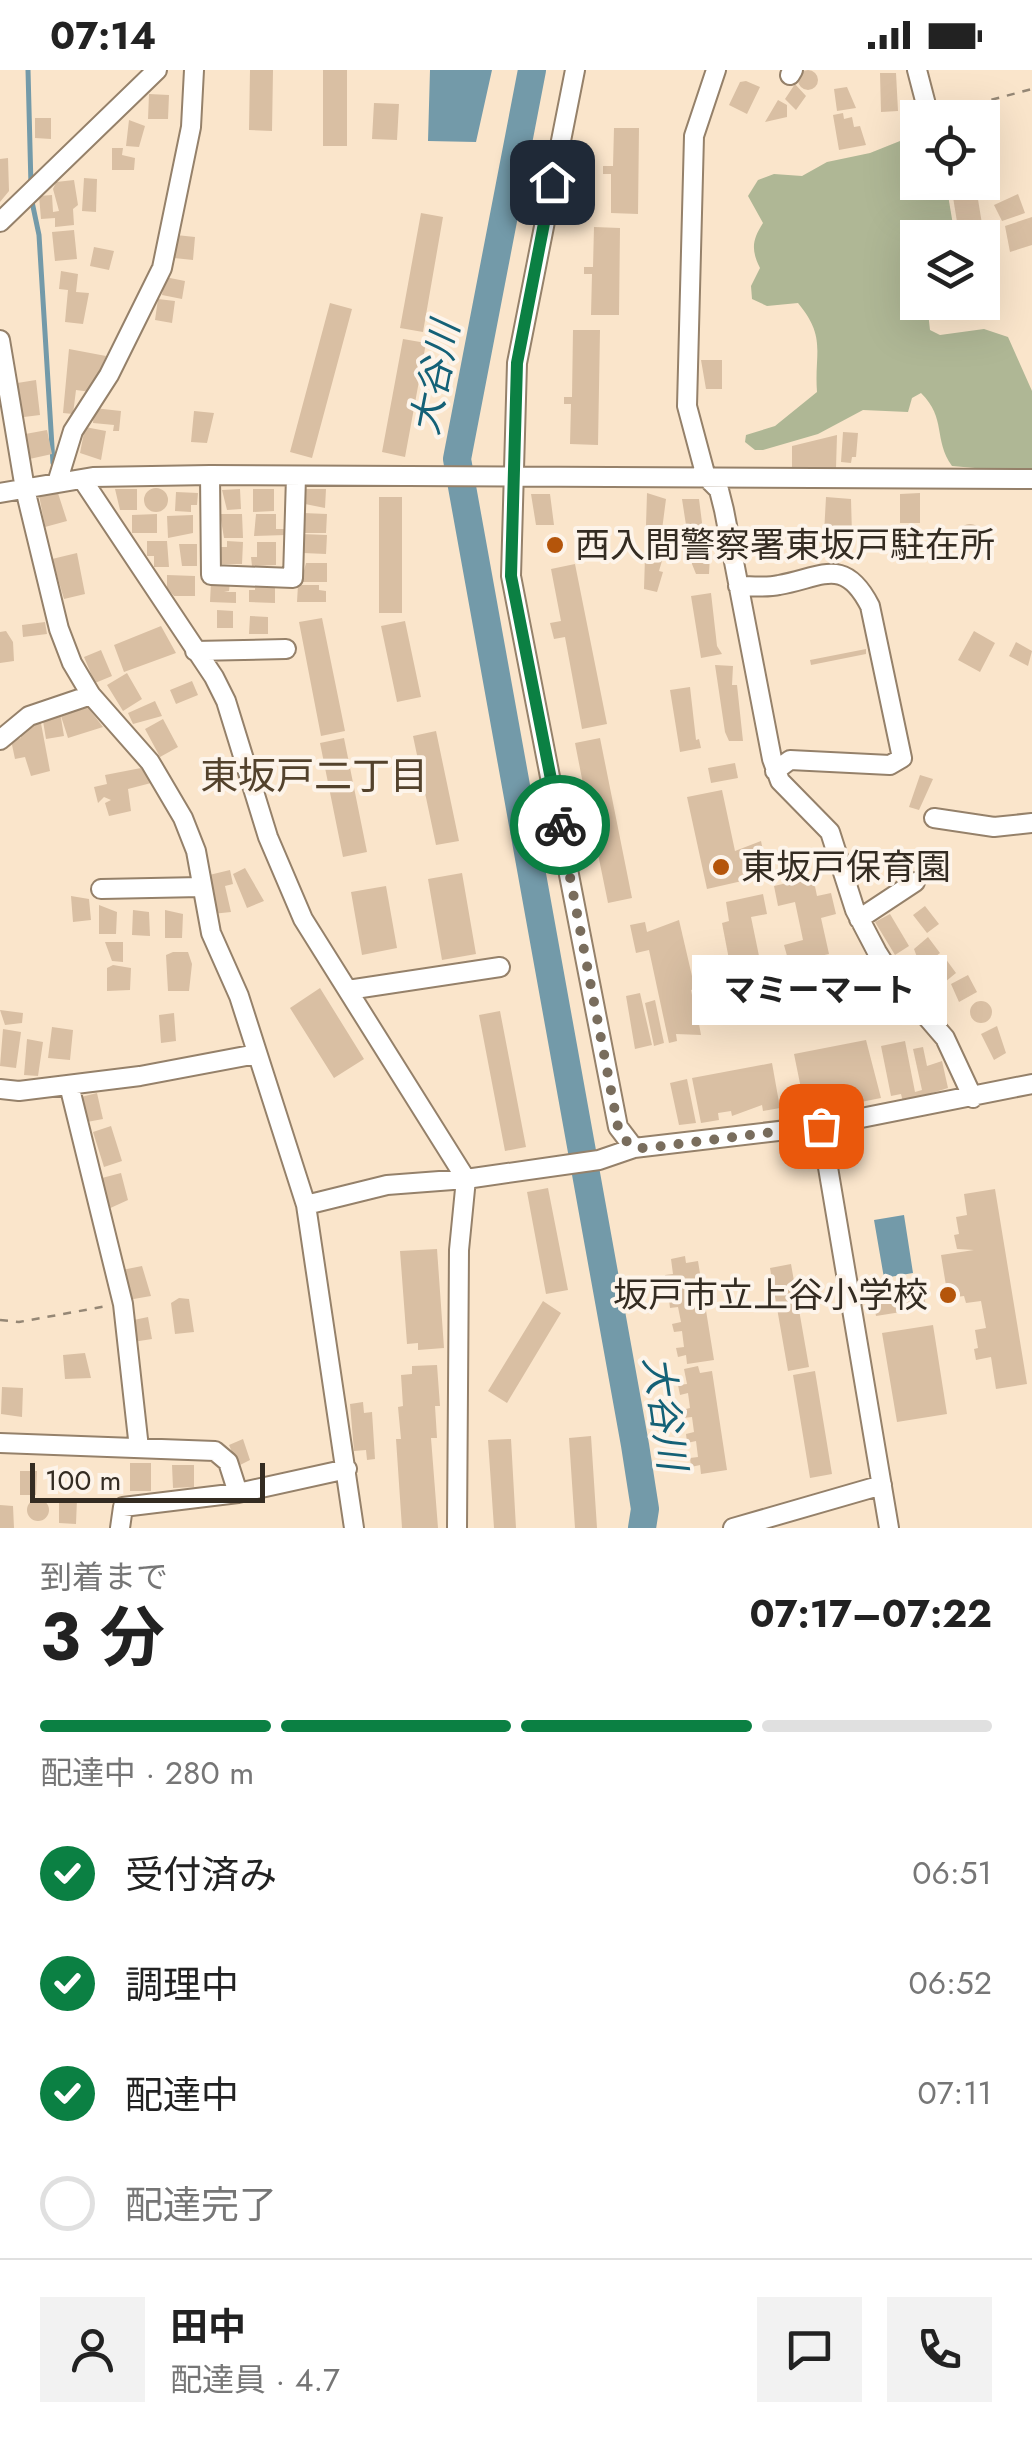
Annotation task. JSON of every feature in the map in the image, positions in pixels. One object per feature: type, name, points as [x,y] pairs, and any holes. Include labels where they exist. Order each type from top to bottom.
[{"type":"street","points":[[0,222],[157,70]]},
{"type":"street","points":[[58,483],[73,431],[98,396],[162,268],[191,128],[194,70]]},
{"type":"street","points":[[575,70],[517,363],[513,594],[618,1127],[634,1148]]},
{"type":"street","points":[[716,70],[694,136],[687,406],[706,477],[719,490],[776,770],[830,832],[860,919],[894,979],[946,1038],[973,1098]]},
{"type":"street","points":[[918,70],[925,100]]},
{"type":"street","points":[[0,340],[25,489],[59,629],[91,695],[166,784],[196,851],[211,932],[238,996],[306,1205],[354,1528]]},
{"type":"street","points":[[210,475],[212,575],[294,578],[296,476]]},
{"type":"street","points":[[0,493],[82,479],[210,475],[1032,479]]},
{"type":"street","points":[[82,479],[226,701],[284,881],[466,1179],[459,1250],[458,1528]]},
{"type":"street","points":[[738,586],[776,586],[836,572],[862,591],[870,606],[902,758],[890,765],[790,760],[776,770]]},
{"type":"street","points":[[195,652],[286,649]]},
{"type":"street","points":[[0,740],[29,716],[91,695]]},
{"type":"street","points":[[934,818],[994,827],[1032,823]]},
{"type":"street","points":[[860,919],[915,882]]},
{"type":"street","points":[[101,889],[200,886]]},
{"type":"street","points":[[348,990],[500,967]]},
{"type":"street","points":[[0,1089],[70,1085],[256,1054]]},
{"type":"street","points":[[306,1205],[388,1185],[466,1179],[622,1156],[634,1148],[821,1126],[1032,1084]]},
{"type":"street","points":[[70,1085],[123,1304],[139,1448]]},
{"type":"street","points":[[821,1126],[889,1528]]},
{"type":"street","points":[[0,1443],[215,1451],[228,1462],[238,1493]]},
{"type":"street","points":[[120,1528],[122,1506],[238,1493],[347,1469]]},
{"type":"street","points":[[734,1528],[882,1485]]},
{"type":"path","points":[[988,100],[1032,88]]},
{"type":"path","points":[[0,1320],[123,1304]]},
{"type":"green space","points":[[900,141],[900,200],[949,200],[952,220],[900,220],[900,320],[929,320],[930,330],[940,335],[984,329],[1008,337],[1032,391],[1032,473],[952,466],[934,412],[921,393],[912,398],[908,412],[863,410],[818,434],[763,450],[755,450],[745,442],[746,435],[775,426],[817,392],[816,336],[807,315],[798,303],[767,306],[752,299],[751,286],[760,268],[754,245],[763,223],[748,196],[758,180],[774,174],[802,176],[827,162],[870,153]]},
{"type":"water","points":[[430,70],[492,70],[476,142],[428,141]]},
{"type":"water","points":[[904,1215],[913,1273],[884,1278],[874,1220]]},
{"type":"building","points":[[250,70],[273,70],[272,131],[249,130]]},
{"type":"building","points":[[323,70],[347,70],[347,146],[323,146]]},
{"type":"building","points":[[808,70],[818,80],[808,90],[798,80]]},
{"type":"building","points":[[880,73],[896,73],[898,111],[881,112]]},
{"type":"building","points":[[740,82],[760,87],[747,114],[729,105]]},
{"type":"building","points":[[795,84],[806,96],[796,110],[785,99]]},
{"type":"building","points":[[847,87],[856,108],[837,111],[834,89]]},
{"type":"building","points":[[149,94],[169,95],[168,119],[148,119]]},
{"type":"building","points":[[778,100],[787,105],[787,117],[765,122]]},
{"type":"building","points":[[374,103],[399,104],[397,140],[372,139]]},
{"type":"building","points":[[843,113],[844,119],[852,117],[854,127],[860,126],[866,145],[839,150],[833,115]]},
{"type":"building","points":[[35,118],[51,118],[51,139],[35,138]]},
{"type":"building","points":[[129,120],[145,126],[139,147],[126,146]]},
{"type":"building","points":[[614,128],[639,128],[638,214],[611,213],[611,174],[603,174],[603,166],[613,166]]},
{"type":"building","points":[[112,148],[123,148],[122,155],[135,158],[134,170],[112,170]]},
{"type":"building","points":[[8,158],[9,191],[0,202],[0,159]]},
{"type":"building","points":[[84,178],[97,179],[96,212],[82,211]]},
{"type":"building","points":[[74,180],[78,205],[73,209],[74,225],[55,227],[55,218],[41,219],[39,196],[52,195],[53,212],[59,211],[53,189],[56,182]]},
{"type":"building","points":[[1018,194],[1025,213],[1002,221],[994,205]]},
{"type":"building","points":[[953,200],[978,200],[981,220],[957,220]]},
{"type":"building","points":[[421,213],[443,217],[423,332],[400,328]]},
{"type":"building","points":[[1032,217],[1032,245],[1010,252],[1005,226]]},
{"type":"building","points":[[594,227],[620,228],[619,315],[591,315],[592,274],[584,274],[584,267],[593,267]]},
{"type":"building","points":[[74,230],[77,259],[55,261],[52,232]]},
{"type":"building","points":[[176,235],[195,237],[193,260],[174,258]]},
{"type":"building","points":[[94,247],[114,251],[109,270],[90,266]]},
{"type":"building","points":[[61,271],[78,274],[76,292],[89,293],[83,324],[65,322],[68,290],[59,289]]},
{"type":"building","points":[[165,277],[185,281],[182,299],[162,295]]},
{"type":"building","points":[[158,299],[175,301],[172,323],[155,320]]},
{"type":"building","points":[[330,303],[352,309],[312,458],[290,452]]},
{"type":"building","points":[[573,330],[600,330],[598,445],[570,444],[571,404],[564,404],[564,397],[572,397]]},
{"type":"building","points":[[403,339],[426,343],[405,457],[382,452]]},
{"type":"building","points":[[69,349],[106,356],[91,392],[76,390],[73,414],[63,413]]},
{"type":"building","points":[[701,360],[722,360],[722,389],[706,389]]},
{"type":"building","points":[[36,380],[40,415],[16,418],[11,384]]},
{"type":"building","points":[[94,408],[121,411],[119,431],[113,431],[114,425],[93,423]]},
{"type":"building","points":[[194,411],[214,413],[207,443],[191,442]]},
{"type":"building","points":[[85,427],[106,431],[101,460],[80,453]]},
{"type":"building","points":[[47,430],[52,454],[25,460],[20,435]]},
{"type":"building","points":[[843,432],[858,433],[856,457],[852,457],[851,463],[841,462]]},
{"type":"building","points":[[837,435],[836,468],[792,468],[792,446]]},
{"type":"building","points":[[156,488],[168,500],[156,512],[144,500]]},
{"type":"building","points":[[115,489],[137,489],[137,510],[120,510]]},
{"type":"building","points":[[240,489],[241,509],[227,510],[222,490]]},
{"type":"building","points":[[253,489],[274,489],[274,511],[253,512]]},
{"type":"building","points":[[300,489],[326,489],[325,508],[300,503]]},
{"type":"building","points":[[57,490],[67,521],[45,527],[39,495]]},
{"type":"building","points":[[176,492],[198,493],[197,505],[191,505],[191,512],[175,511]]},
{"type":"building","points":[[647,493],[666,499],[659,553],[664,554],[659,571],[663,572],[657,592],[644,589]]},
{"type":"building","points":[[920,493],[920,523],[900,523],[900,494]]},
{"type":"building","points":[[531,494],[550,494],[554,525],[536,525]]},
{"type":"building","points":[[379,497],[402,497],[402,613],[379,613]]},
{"type":"building","points":[[826,497],[851,499],[852,535],[824,534]]},
{"type":"building","points":[[682,499],[699,499],[706,554],[710,554],[709,574],[696,574],[692,564]]},
{"type":"building","points":[[303,513],[327,514],[326,533],[300,533]]},
{"type":"building","points":[[157,514],[157,533],[132,533],[132,515]]},
{"type":"building","points":[[220,514],[242,514],[243,538],[224,538]]},
{"type":"building","points":[[256,514],[276,514],[276,529],[286,529],[286,535],[254,536]]},
{"type":"building","points":[[193,515],[193,533],[168,538],[167,516]]},
{"type":"building","points":[[970,524],[978,527],[978,543],[970,546],[962,543],[959,535],[962,527]]},
{"type":"building","points":[[301,534],[327,535],[326,554],[303,553]]},
{"type":"building","points":[[147,541],[167,541],[169,567],[154,567],[154,556],[147,556]]},
{"type":"building","points":[[227,541],[243,542],[242,564],[220,564],[220,547],[227,547]]},
{"type":"building","points":[[257,542],[276,542],[276,565],[252,566],[251,557],[257,557]]},
{"type":"building","points":[[179,544],[197,544],[197,566],[182,566]]},
{"type":"building","points":[[77,553],[85,594],[64,599],[52,559]]},
{"type":"building","points":[[306,563],[327,563],[327,582],[301,582]]},
{"type":"building","points":[[575,564],[607,724],[582,729],[565,637],[554,639],[550,623],[561,621],[551,569]]},
{"type":"building","points":[[167,575],[195,576],[195,596],[174,596],[167,588]]},
{"type":"building","points":[[211,582],[230,582],[229,591],[224,592],[236,592],[236,603],[210,602]]},
{"type":"building","points":[[255,584],[275,584],[275,603],[249,602],[249,590],[255,590]]},
{"type":"building","points":[[298,585],[319,585],[319,590],[326,591],[326,602],[297,602]]},
{"type":"building","points":[[711,593],[717,646],[722,654],[701,658],[691,596]]},
{"type":"building","points":[[217,610],[233,611],[233,628],[217,628]]},
{"type":"building","points":[[250,616],[268,617],[268,634],[249,634]]},
{"type":"building","points":[[322,618],[345,731],[321,736],[299,622]]},
{"type":"building","points":[[405,621],[421,697],[397,702],[381,626]]},
{"type":"building","points":[[45,622],[47,634],[23,637],[22,625]]},
{"type":"building","points":[[161,626],[176,653],[124,672],[114,645]]},
{"type":"building","points":[[6,631],[13,642],[14,661],[0,663],[0,632]]},
{"type":"building","points":[[974,631],[995,643],[980,672],[958,660]]},
{"type":"building","points":[[1016,642],[1032,651],[1028,666],[1009,656]]},
{"type":"building","points":[[866,649],[866,654],[811,665],[810,660]]},
{"type":"building","points":[[101,650],[112,676],[95,683],[84,657]]},
{"type":"building","points":[[715,665],[733,666],[732,685],[737,685],[743,741],[729,741],[725,732]]},
{"type":"building","points":[[127,673],[142,699],[123,711],[107,685]]},
{"type":"building","points":[[192,681],[198,695],[176,704],[170,690]]},
{"type":"building","points":[[690,687],[696,740],[699,739],[701,748],[680,752],[670,690]]},
{"type":"building","points":[[155,701],[162,716],[133,724],[128,713]]},
{"type":"building","points":[[86,705],[103,727],[68,738],[60,713]]},
{"type":"building","points":[[60,712],[64,736],[46,739],[42,715]]},
{"type":"building","points":[[40,718],[50,771],[31,776],[25,757],[15,759],[11,740],[21,738],[19,727]]},
{"type":"building","points":[[163,719],[178,747],[160,757],[145,729]]},
{"type":"building","points":[[436,731],[459,841],[436,845],[413,736]]},
{"type":"building","points":[[344,738],[367,852],[343,857],[320,743]]},
{"type":"building","points":[[600,738],[632,898],[608,903],[589,810],[579,813],[575,796],[585,794],[575,743]]},
{"type":"building","points":[[735,763],[738,778],[711,783],[708,768]]},
{"type":"building","points":[[141,768],[151,783],[128,789],[131,811],[109,816],[105,803],[111,800],[104,797],[98,803],[94,787],[107,784],[105,775]]},
{"type":"building","points":[[920,775],[933,779],[919,810],[909,807]]},
{"type":"building","points":[[722,790],[735,851],[761,841],[768,875],[707,889],[687,797]]},
{"type":"building","points":[[245,868],[264,901],[247,908],[233,874]]},
{"type":"building","points":[[230,870],[233,884],[225,886],[231,912],[212,914],[205,876]]},
{"type":"building","points":[[462,873],[476,954],[442,960],[428,879]]},
{"type":"building","points":[[813,877],[817,896],[831,893],[836,914],[821,918],[829,954],[789,963],[784,945],[803,940],[795,902],[778,906],[774,886]]},
{"type":"building","points":[[386,886],[397,948],[362,955],[351,892]]},
{"type":"building","points":[[763,894],[767,914],[751,917],[766,990],[736,996],[722,923],[729,921],[726,902]]},
{"type":"building","points":[[71,896],[89,899],[91,920],[73,922]]},
{"type":"building","points":[[99,905],[117,912],[116,934],[99,934]]},
{"type":"building","points":[[925,906],[939,924],[927,933],[913,915]]},
{"type":"building","points":[[133,910],[149,912],[150,936],[132,935]]},
{"type":"building","points":[[165,910],[183,914],[182,938],[165,938]]},
{"type":"building","points":[[890,914],[909,946],[895,955],[875,922]]},
{"type":"building","points":[[679,920],[695,989],[691,990],[693,1000],[698,999],[703,1023],[699,1024],[701,1035],[676,1034],[677,1041],[669,1043],[649,950],[636,953],[630,925],[645,922],[647,932]]},
{"type":"building","points":[[928,937],[940,953],[921,968],[914,949]]},
{"type":"building","points":[[105,942],[123,942],[123,962],[112,961]]},
{"type":"building","points":[[188,952],[192,964],[189,991],[168,991],[166,955]]},
{"type":"building","points":[[945,958],[956,973],[945,982],[927,971]]},
{"type":"building","points":[[107,968],[131,968],[130,990],[107,991]]},
{"type":"building","points":[[968,975],[977,992],[959,1002],[951,984]]},
{"type":"building","points":[[320,988],[364,1059],[334,1078],[290,1008]]},
{"type":"building","points":[[640,993],[652,1045],[635,1049],[626,996]]},
{"type":"building","points":[[655,1000],[664,1043],[654,1046],[645,1003]]},
{"type":"building","points":[[981,1001],[989,1004],[989,1020],[981,1023],[973,1020],[970,1012],[973,1004]]},
{"type":"building","points":[[0,1010],[23,1013],[22,1023],[5,1025]]},
{"type":"building","points":[[500,1011],[526,1147],[505,1151],[479,1015]]},
{"type":"building","points":[[174,1013],[176,1041],[161,1043],[159,1015]]},
{"type":"building","points":[[997,1026],[1006,1053],[994,1060],[981,1034]]},
{"type":"building","points":[[52,1027],[73,1030],[70,1060],[48,1058]]},
{"type":"building","points":[[3,1029],[21,1032],[16,1068],[0,1066]]},
{"type":"building","points":[[27,1039],[43,1042],[38,1076],[24,1075]]},
{"type":"building","points":[[866,1040],[881,1098],[806,1113],[794,1054]]},
{"type":"building","points":[[905,1041],[915,1092],[922,1090],[913,1049],[923,1047],[927,1066],[942,1061],[948,1088],[903,1102],[901,1094],[891,1096],[881,1046]]},
{"type":"building","points":[[772,1063],[780,1108],[763,1111],[762,1105],[732,1116],[731,1111],[718,1113],[719,1120],[701,1123],[692,1078]]},
{"type":"building","points":[[687,1079],[696,1123],[679,1125],[670,1083]]},
{"type":"building","points":[[97,1093],[103,1119],[87,1122],[81,1097]]},
{"type":"building","points":[[111,1126],[122,1161],[104,1167],[93,1132]]},
{"type":"building","points":[[121,1173],[128,1200],[106,1210],[102,1178]]},
{"type":"building","points":[[548,1188],[568,1290],[546,1294],[527,1192]]},
{"type":"building","points":[[995,1189],[1027,1384],[996,1389],[991,1357],[976,1360],[974,1349],[978,1348],[975,1330],[986,1328],[981,1301],[966,1303],[964,1296],[948,1298],[941,1255],[974,1250],[957,1249],[956,1217],[967,1215],[964,1194]]},
{"type":"building","points":[[437,1249],[444,1348],[418,1350],[418,1343],[407,1344],[400,1251]]},
{"type":"building","points":[[685,1256],[686,1263],[698,1261],[714,1360],[687,1364],[686,1355],[678,1357],[676,1348],[684,1347],[682,1331],[674,1332],[672,1324],[681,1322],[678,1307],[670,1308],[669,1300],[677,1298],[675,1283],[666,1285],[665,1275],[673,1274],[671,1259]]},
{"type":"building","points":[[791,1264],[809,1367],[788,1371],[770,1268]]},
{"type":"building","points":[[142,1266],[151,1296],[128,1300],[122,1270]]},
{"type":"building","points":[[924,1293],[926,1308],[876,1316],[874,1304]]},
{"type":"building","points":[[179,1298],[189,1299],[194,1332],[175,1334],[171,1303]]},
{"type":"building","points":[[543,1301],[561,1313],[507,1403],[488,1391]]},
{"type":"building","points":[[148,1317],[152,1339],[133,1342],[129,1321]]},
{"type":"building","points":[[933,1325],[947,1414],[897,1422],[882,1333]]},
{"type":"building","points":[[85,1353],[91,1378],[65,1379],[63,1355]]},
{"type":"building","points":[[437,1365],[440,1406],[435,1406],[437,1438],[431,1438],[438,1528],[402,1528],[396,1439],[401,1439],[401,1375],[412,1374],[412,1366]]},
{"type":"building","points":[[698,1366],[700,1373],[712,1371],[727,1470],[701,1474],[700,1465],[691,1467],[690,1458],[698,1457],[696,1441],[687,1443],[686,1434],[694,1432],[692,1417],[683,1418],[682,1410],[690,1408],[688,1393],[680,1395],[678,1385],[687,1384],[684,1369]]},
{"type":"building","points":[[815,1371],[832,1474],[810,1478],[793,1375]]},
{"type":"building","points":[[2,1387],[23,1388],[22,1417],[1,1414]]},
{"type":"building","points":[[363,1402],[364,1413],[372,1412],[375,1459],[367,1460],[366,1450],[354,1451],[350,1404]]},
{"type":"building","points":[[591,1436],[597,1528],[575,1528],[569,1438]]},
{"type":"building","points":[[243,1439],[250,1460],[238,1466],[229,1445]]},
{"type":"building","points":[[511,1439],[516,1528],[494,1528],[488,1440]]},
{"type":"building","points":[[130,1463],[151,1463],[151,1491],[130,1491]]},
{"type":"building","points":[[172,1465],[194,1465],[194,1487],[173,1488]]},
{"type":"building","points":[[20,1471],[37,1471],[36,1495],[20,1495]]},
{"type":"building","points":[[38,1499],[49,1510],[38,1521],[27,1510]]},
{"type":"building","points":[[59,1499],[77,1499],[76,1524],[59,1523]]},
{"type":"building","points":[[0,1505],[13,1506],[14,1528],[0,1528]]},
{"type":"waterway","points":[[28,70],[31,186]]},
{"type":"waterway","name":"大谷川","points":[[532,70],[457,459],[635,1445],[645,1509],[642,1528]]},
{"type":"waterway","points":[[31,197],[39,235],[53,463]]},
{"type":"way so far","points":[[560,825],[618,1127],[625,1141],[634,1148],[646,1148],[821,1126]]},
{"type":"place","name":"西入間警察署東坂戸駐在所","points":[[555,545]]},
{"type":"place","name":"東坂戸保育園","points":[[721,867]]},
{"type":"place","name":"マミーマート","points":[[821,1126]]},
{"type":"place","name":"坂戸市立上谷小学校","points":[[948,1295]]},
{"type":"district","name":"東坂戸二丁目","points":[[314,776]]},
{"type":"route","points":[[552,182],[517,363],[511,576],[560,825]]}]
